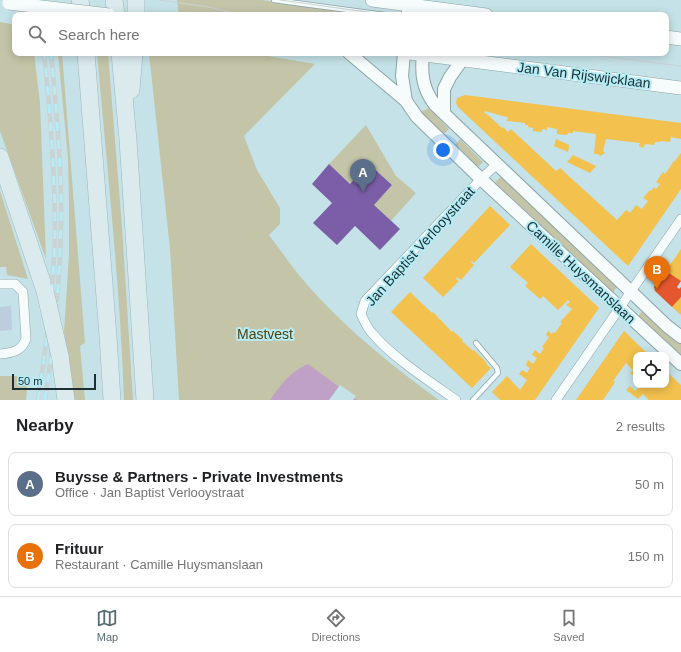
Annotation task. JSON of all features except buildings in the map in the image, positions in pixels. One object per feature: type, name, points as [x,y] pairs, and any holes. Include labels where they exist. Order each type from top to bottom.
[{"type":"highway","points":[[80,0],[82,12]]},
{"type":"highway","points":[[114,0],[116,12]]},
{"type":"highway","points":[[136,0],[136,12]]},
{"type":"highway","points":[[86,56],[112,400]]},
{"type":"highway","points":[[120,56],[128,140],[145,400]]},
{"type":"highway","points":[[128,140],[134,56]]},
{"type":"highway","points":[[0,157],[45,291],[60,356],[66,400]]},
{"type":"main road","points":[[372,0],[408,10],[443,12]]},
{"type":"main road","points":[[5,2],[85,12]]},
{"type":"main road","points":[[669,37],[681,39]]},
{"type":"main road","name":"Jan Van Rijswijcklaan","points":[[433,56],[681,88]]},
{"type":"street","name":"Camille Huysmanslaan","points":[[354,56],[406,101],[417,117],[481,179],[681,364]]},
{"type":"street","name":"Camille Huysmanslaan","points":[[404,56],[402,76],[406,101]]},
{"type":"street","name":"Camille Huysmanslaan","points":[[418,56],[423,83],[430,98],[444,113],[667,326],[681,337]]},
{"type":"street","points":[[444,113],[444,89],[450,77],[462,60]]},
{"type":"street","points":[[481,179],[497,164]]},
{"type":"street","name":"Jan Baptist Verlooystraat","points":[[456,400],[425,378],[383,344],[371,332],[361,314],[365,301],[481,179]]},
{"type":"street","points":[[556,400],[681,219]]},
{"type":"street","points":[[0,284],[16,284],[23,292],[26,339],[24,344],[15,352],[0,354]]},
{"type":"lane","points":[[274,0],[363,12]]},
{"type":"lane","points":[[473,400],[498,373],[497,368],[476,343]]},
{"type":"green space","points":[[177,0],[262,0],[341,12],[179,12]]},
{"type":"green space","points":[[0,22],[12,24],[12,56],[34,56],[40,103],[46,259],[0,131]]},
{"type":"green space","points":[[58,56],[62,56],[85,343],[80,346],[85,400],[74,400],[64,332],[69,255],[68,158]]},
{"type":"green space","points":[[97,56],[108,56],[122,227],[133,400],[124,400],[116,270]]},
{"type":"green space","name":"Mastvest","points":[[149,56],[268,56],[315,64],[244,136],[257,170],[280,208],[280,224],[269,235],[298,274],[347,326],[401,372],[439,400],[179,400],[170,249]]},
{"type":"green space","points":[[429,108],[449,129],[443,135],[420,112]]},
{"type":"green space","points":[[366,125],[396,176],[416,193],[391,221],[374,205],[392,185],[369,164],[350,184],[329,164]]},
{"type":"green space","points":[[460,139],[483,162],[478,167],[455,145]]},
{"type":"green space","points":[[502,176],[618,285],[613,293],[495,182]]},
{"type":"green space","points":[[0,191],[28,279],[7,275],[6,267],[0,267]]},
{"type":"green space","points":[[644,309],[681,343],[681,357],[638,316]]},
{"type":"green space","points":[[0,376],[28,376],[26,400],[0,400]]},
{"type":"shaded area","points":[[308,364],[357,400],[270,400],[286,379],[296,370]]},
{"type":"pier","points":[[340,385],[356,396],[353,400],[329,400]]},
{"type":"tram line","points":[[159,0],[209,7],[228,12]]},
{"type":"tram line","points":[[280,0],[367,12]]},
{"type":"tram line","points":[[601,56],[681,66]]},
{"type":"railway","points":[[39,0],[40,12]]},
{"type":"railway","points":[[46,0],[47,12]]},
{"type":"railway","points":[[38,400],[50,310],[55,242],[53,157],[44,56]]},
{"type":"railway","points":[[45,400],[56,311],[61,222],[60,159],[51,56]]},
{"type":"place","name":"Buysse & Partners - Private Investments","points":[[363,192]]},
{"type":"place","name":"Frituur","points":[[657,289]]}]
